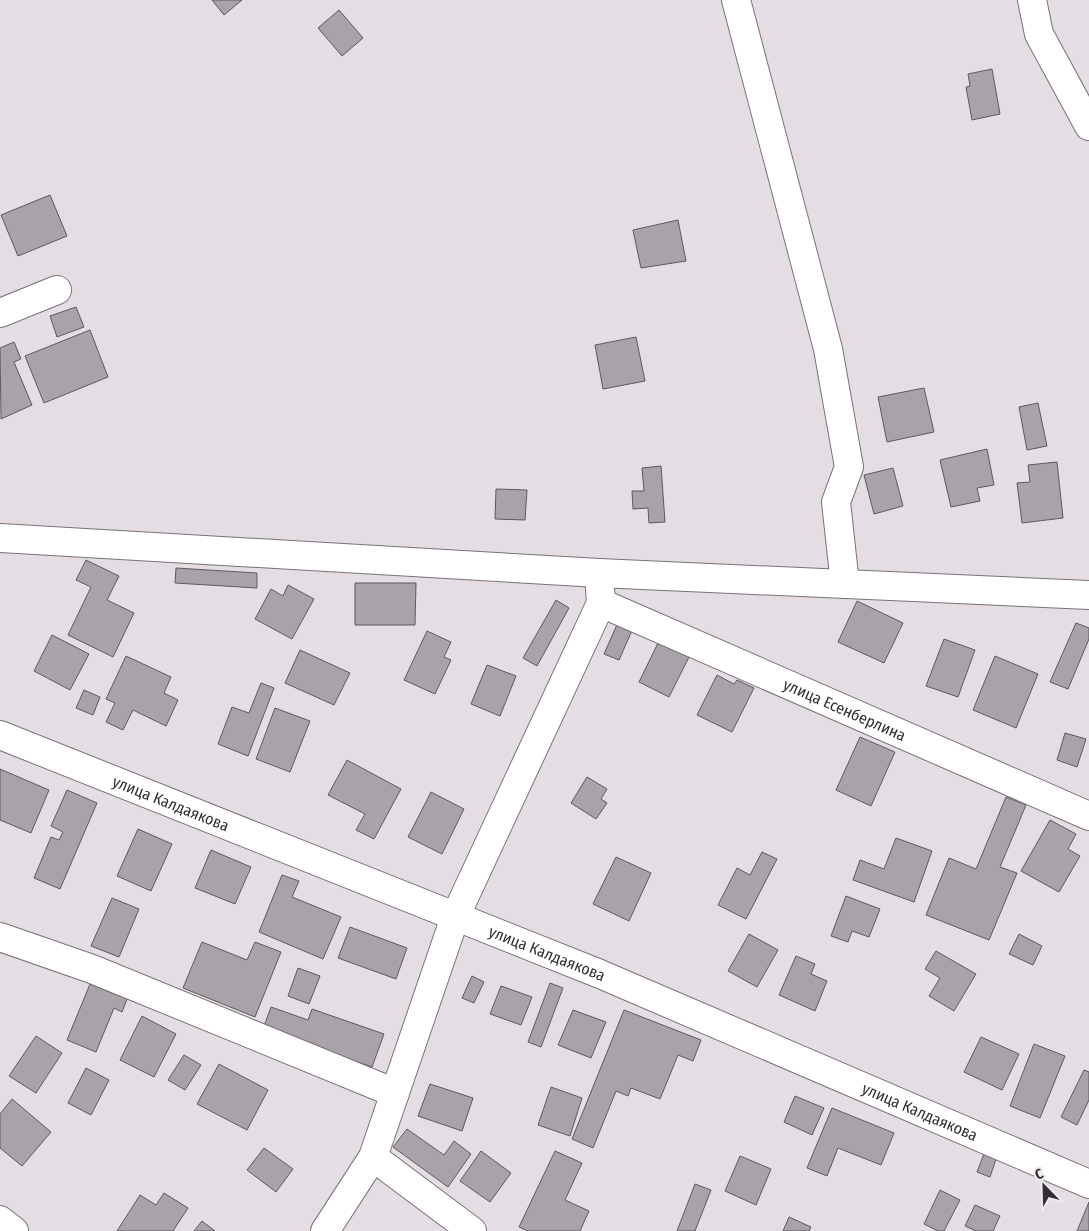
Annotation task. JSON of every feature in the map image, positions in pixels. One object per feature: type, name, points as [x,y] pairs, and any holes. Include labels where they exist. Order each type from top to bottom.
[{"type":"street","points":[[736,0],[828,349],[849,467],[836,502],[845,584]]},
{"type":"street","points":[[1032,0],[1039,34],[1089,126]]},
{"type":"street","points":[[0,313],[57,290]]},
{"type":"street","points":[[0,538],[599,573],[1089,595]]},
{"type":"street","points":[[325,1231],[373,1157],[455,917],[600,603],[599,573]]},
{"type":"street","name":"улица Есенберлина","points":[[600,603],[1089,816]]},
{"type":"street","name":"улица Калдаякова","points":[[0,735],[600,974],[1089,1184]]},
{"type":"street","points":[[0,937],[92,969],[395,1093]]},
{"type":"street","points":[[373,1157],[472,1231]]},
{"type":"street","points":[[0,1220],[14,1231]]},
{"type":"building","points":[[212,0],[242,0],[224,15]]},
{"type":"building","points":[[339,10],[363,38],[342,56],[318,28]]},
{"type":"building","points":[[992,69],[1000,114],[972,120],[966,87],[970,86],[968,74]]},
{"type":"building","points":[[50,195],[67,236],[18,256],[1,215]]},
{"type":"building","points":[[678,220],[686,261],[641,268],[633,230]]},
{"type":"building","points":[[76,307],[84,327],[57,337],[50,316]]},
{"type":"building","points":[[90,330],[108,377],[44,403],[25,356]]},
{"type":"building","points":[[636,337],[645,381],[603,389],[595,345]]},
{"type":"building","points":[[14,342],[21,359],[14,362],[32,405],[1,419],[0,348]]},
{"type":"building","points":[[924,388],[934,432],[887,442],[878,397]]},
{"type":"building","points":[[1038,403],[1047,446],[1027,450],[1019,407]]},
{"type":"building","points":[[987,449],[994,485],[977,488],[980,501],[951,507],[940,460]]},
{"type":"building","points":[[1057,462],[1063,518],[1022,523],[1017,483],[1030,482],[1028,465]]},
{"type":"building","points":[[661,466],[665,522],[649,523],[648,508],[633,509],[632,491],[644,491],[642,468]]},
{"type":"building","points":[[893,468],[903,506],[874,514],[864,475]]},
{"type":"building","points":[[496,489],[527,490],[525,520],[495,519]]},
{"type":"building","points":[[86,560],[119,576],[107,600],[134,613],[113,657],[68,635],[91,587],[76,580]]},
{"type":"building","points":[[176,568],[257,573],[257,588],[175,583]]},
{"type":"building","points":[[355,583],[416,583],[415,625],[355,625]]},
{"type":"building","points":[[288,585],[314,599],[292,639],[255,619],[271,589],[283,596]]},
{"type":"building","points":[[556,600],[569,608],[537,666],[523,658]]},
{"type":"building","points":[[857,601],[903,623],[884,663],[838,642]]},
{"type":"building","points":[[619,620],[634,626],[619,660],[604,654]]},
{"type":"building","points":[[1076,623],[1089,628],[1089,639],[1068,689],[1050,682]]},
{"type":"building","points":[[427,631],[451,642],[444,657],[451,660],[435,694],[404,680]]},
{"type":"building","points":[[52,635],[89,654],[70,690],[34,671]]},
{"type":"building","points":[[944,639],[975,650],[958,697],[926,686]]},
{"type":"building","points":[[658,643],[689,657],[669,697],[639,682]]},
{"type":"building","points":[[300,650],[350,673],[334,705],[285,683]]},
{"type":"building","points":[[126,656],[171,677],[164,693],[178,700],[166,726],[133,710],[123,730],[106,722],[115,703],[106,699]]},
{"type":"building","points":[[995,656],[1038,674],[1016,728],[973,710]]},
{"type":"building","points":[[487,665],[516,676],[500,716],[471,704]]},
{"type":"building","points":[[717,675],[734,684],[737,680],[754,688],[732,732],[697,715]]},
{"type":"building","points":[[261,683],[274,688],[248,756],[218,744],[232,707],[249,713]]},
{"type":"building","points":[[84,690],[100,697],[93,715],[76,708]]},
{"type":"building","points":[[275,708],[310,721],[290,772],[256,759]]},
{"type":"building","points":[[1065,733],[1086,739],[1077,767],[1057,760]]},
{"type":"building","points":[[860,737],[895,752],[871,806],[836,790]]},
{"type":"building","points":[[347,760],[401,789],[374,839],[356,830],[365,814],[328,795]]},
{"type":"building","points":[[0,769],[49,790],[31,833],[0,820]]},
{"type":"building","points":[[587,777],[607,789],[601,799],[607,803],[596,819],[571,803]]},
{"type":"building","points":[[67,790],[97,803],[60,889],[34,878],[51,837],[59,840],[63,832],[51,826]]},
{"type":"building","points":[[431,792],[464,809],[442,854],[408,837]]},
{"type":"building","points":[[1006,797],[1026,805],[1000,867],[1017,873],[989,940],[926,915],[949,858],[976,869]]},
{"type":"building","points":[[1050,820],[1076,834],[1068,849],[1080,856],[1059,892],[1021,871]]},
{"type":"building","points":[[138,829],[172,844],[151,891],[117,876]]},
{"type":"building","points":[[896,838],[932,851],[914,902],[853,880],[860,860],[884,869]]},
{"type":"building","points":[[211,850],[251,867],[235,904],[195,888]]},
{"type":"building","points":[[762,852],[777,859],[746,919],[718,905],[737,868],[750,875]]},
{"type":"building","points":[[616,857],[651,873],[629,921],[593,904]]},
{"type":"building","points":[[282,875],[299,881],[292,897],[341,917],[323,959],[259,932]]},
{"type":"building","points":[[846,896],[880,909],[869,937],[852,931],[848,942],[831,936]]},
{"type":"building","points":[[112,898],[139,909],[119,957],[91,946]]},
{"type":"building","points":[[350,927],[407,948],[396,979],[338,958]]},
{"type":"building","points":[[749,934],[778,950],[757,987],[728,971]]},
{"type":"building","points":[[1019,934],[1042,946],[1033,965],[1009,954]]},
{"type":"building","points":[[202,942],[247,960],[255,942],[281,952],[255,1017],[183,988]]},
{"type":"building","points":[[936,951],[976,974],[954,1011],[929,996],[940,978],[925,969]]},
{"type":"building","points":[[796,956],[815,964],[811,974],[827,981],[815,1011],[779,995]]},
{"type":"building","points":[[298,968],[320,976],[309,1004],[288,996]]},
{"type":"building","points":[[472,976],[484,982],[474,1003],[462,998]]},
{"type":"building","points":[[550,983],[563,988],[541,1047],[528,1042]]},
{"type":"building","points":[[90,984],[127,999],[122,1012],[114,1008],[96,1052],[67,1040]]},
{"type":"building","points":[[501,986],[532,997],[521,1025],[490,1014]]},
{"type":"building","points":[[271,1007],[308,1020],[312,1009],[384,1034],[372,1067],[263,1029]]},
{"type":"building","points":[[573,1010],[606,1022],[591,1058],[558,1045]]},
{"type":"building","points":[[624,1010],[701,1040],[693,1061],[678,1055],[660,1099],[631,1088],[628,1096],[616,1091],[593,1148],[572,1139]]},
{"type":"building","points":[[142,1016],[176,1034],[154,1077],[120,1060]]},
{"type":"building","points":[[36,1036],[62,1053],[36,1093],[9,1076]]},
{"type":"building","points":[[981,1037],[1019,1054],[1002,1090],[964,1072]]},
{"type":"building","points":[[1034,1044],[1065,1056],[1040,1118],[1010,1106]]},
{"type":"building","points":[[184,1055],[201,1065],[185,1090],[168,1080]]},
{"type":"building","points":[[219,1064],[268,1090],[247,1130],[197,1104]]},
{"type":"building","points":[[86,1068],[109,1080],[91,1115],[68,1103]]},
{"type":"building","points":[[1084,1070],[1089,1072],[1089,1100],[1077,1125],[1061,1117]]},
{"type":"building","points":[[430,1084],[473,1098],[462,1131],[418,1116]]},
{"type":"building","points":[[551,1087],[582,1098],[570,1136],[538,1125]]},
{"type":"building","points":[[795,1096],[824,1108],[812,1135],[784,1122]]},
{"type":"building","points":[[12,1099],[51,1132],[22,1166],[0,1148],[0,1114]]},
{"type":"building","points":[[832,1108],[894,1133],[881,1165],[838,1148],[827,1176],[807,1168]]},
{"type":"building","points":[[407,1129],[444,1155],[454,1141],[471,1154],[448,1187],[393,1147]]},
{"type":"building","points":[[264,1148],[293,1169],[276,1192],[247,1170]]},
{"type":"building","points":[[481,1151],[511,1173],[490,1202],[460,1181]]},
{"type":"building","points":[[555,1151],[582,1163],[565,1200],[589,1211],[580,1231],[528,1231],[519,1227]]},
{"type":"building","points":[[985,1151],[997,1156],[990,1177],[977,1172]]},
{"type":"building","points":[[740,1156],[771,1169],[756,1205],[725,1191]]},
{"type":"building","points":[[695,1184],[711,1190],[695,1231],[677,1231]]},
{"type":"building","points":[[940,1190],[960,1200],[944,1231],[938,1231],[924,1224]]},
{"type":"building","points":[[164,1193],[188,1208],[173,1231],[117,1231],[140,1195],[156,1205]]},
{"type":"building","points":[[1089,1202],[1089,1231],[1077,1231]]},
{"type":"building","points":[[975,1205],[1000,1216],[993,1231],[976,1231],[965,1226]]},
{"type":"building","points":[[789,1217],[811,1227],[809,1231],[783,1231]]},
{"type":"building","points":[[202,1221],[215,1231],[194,1231]]}]
